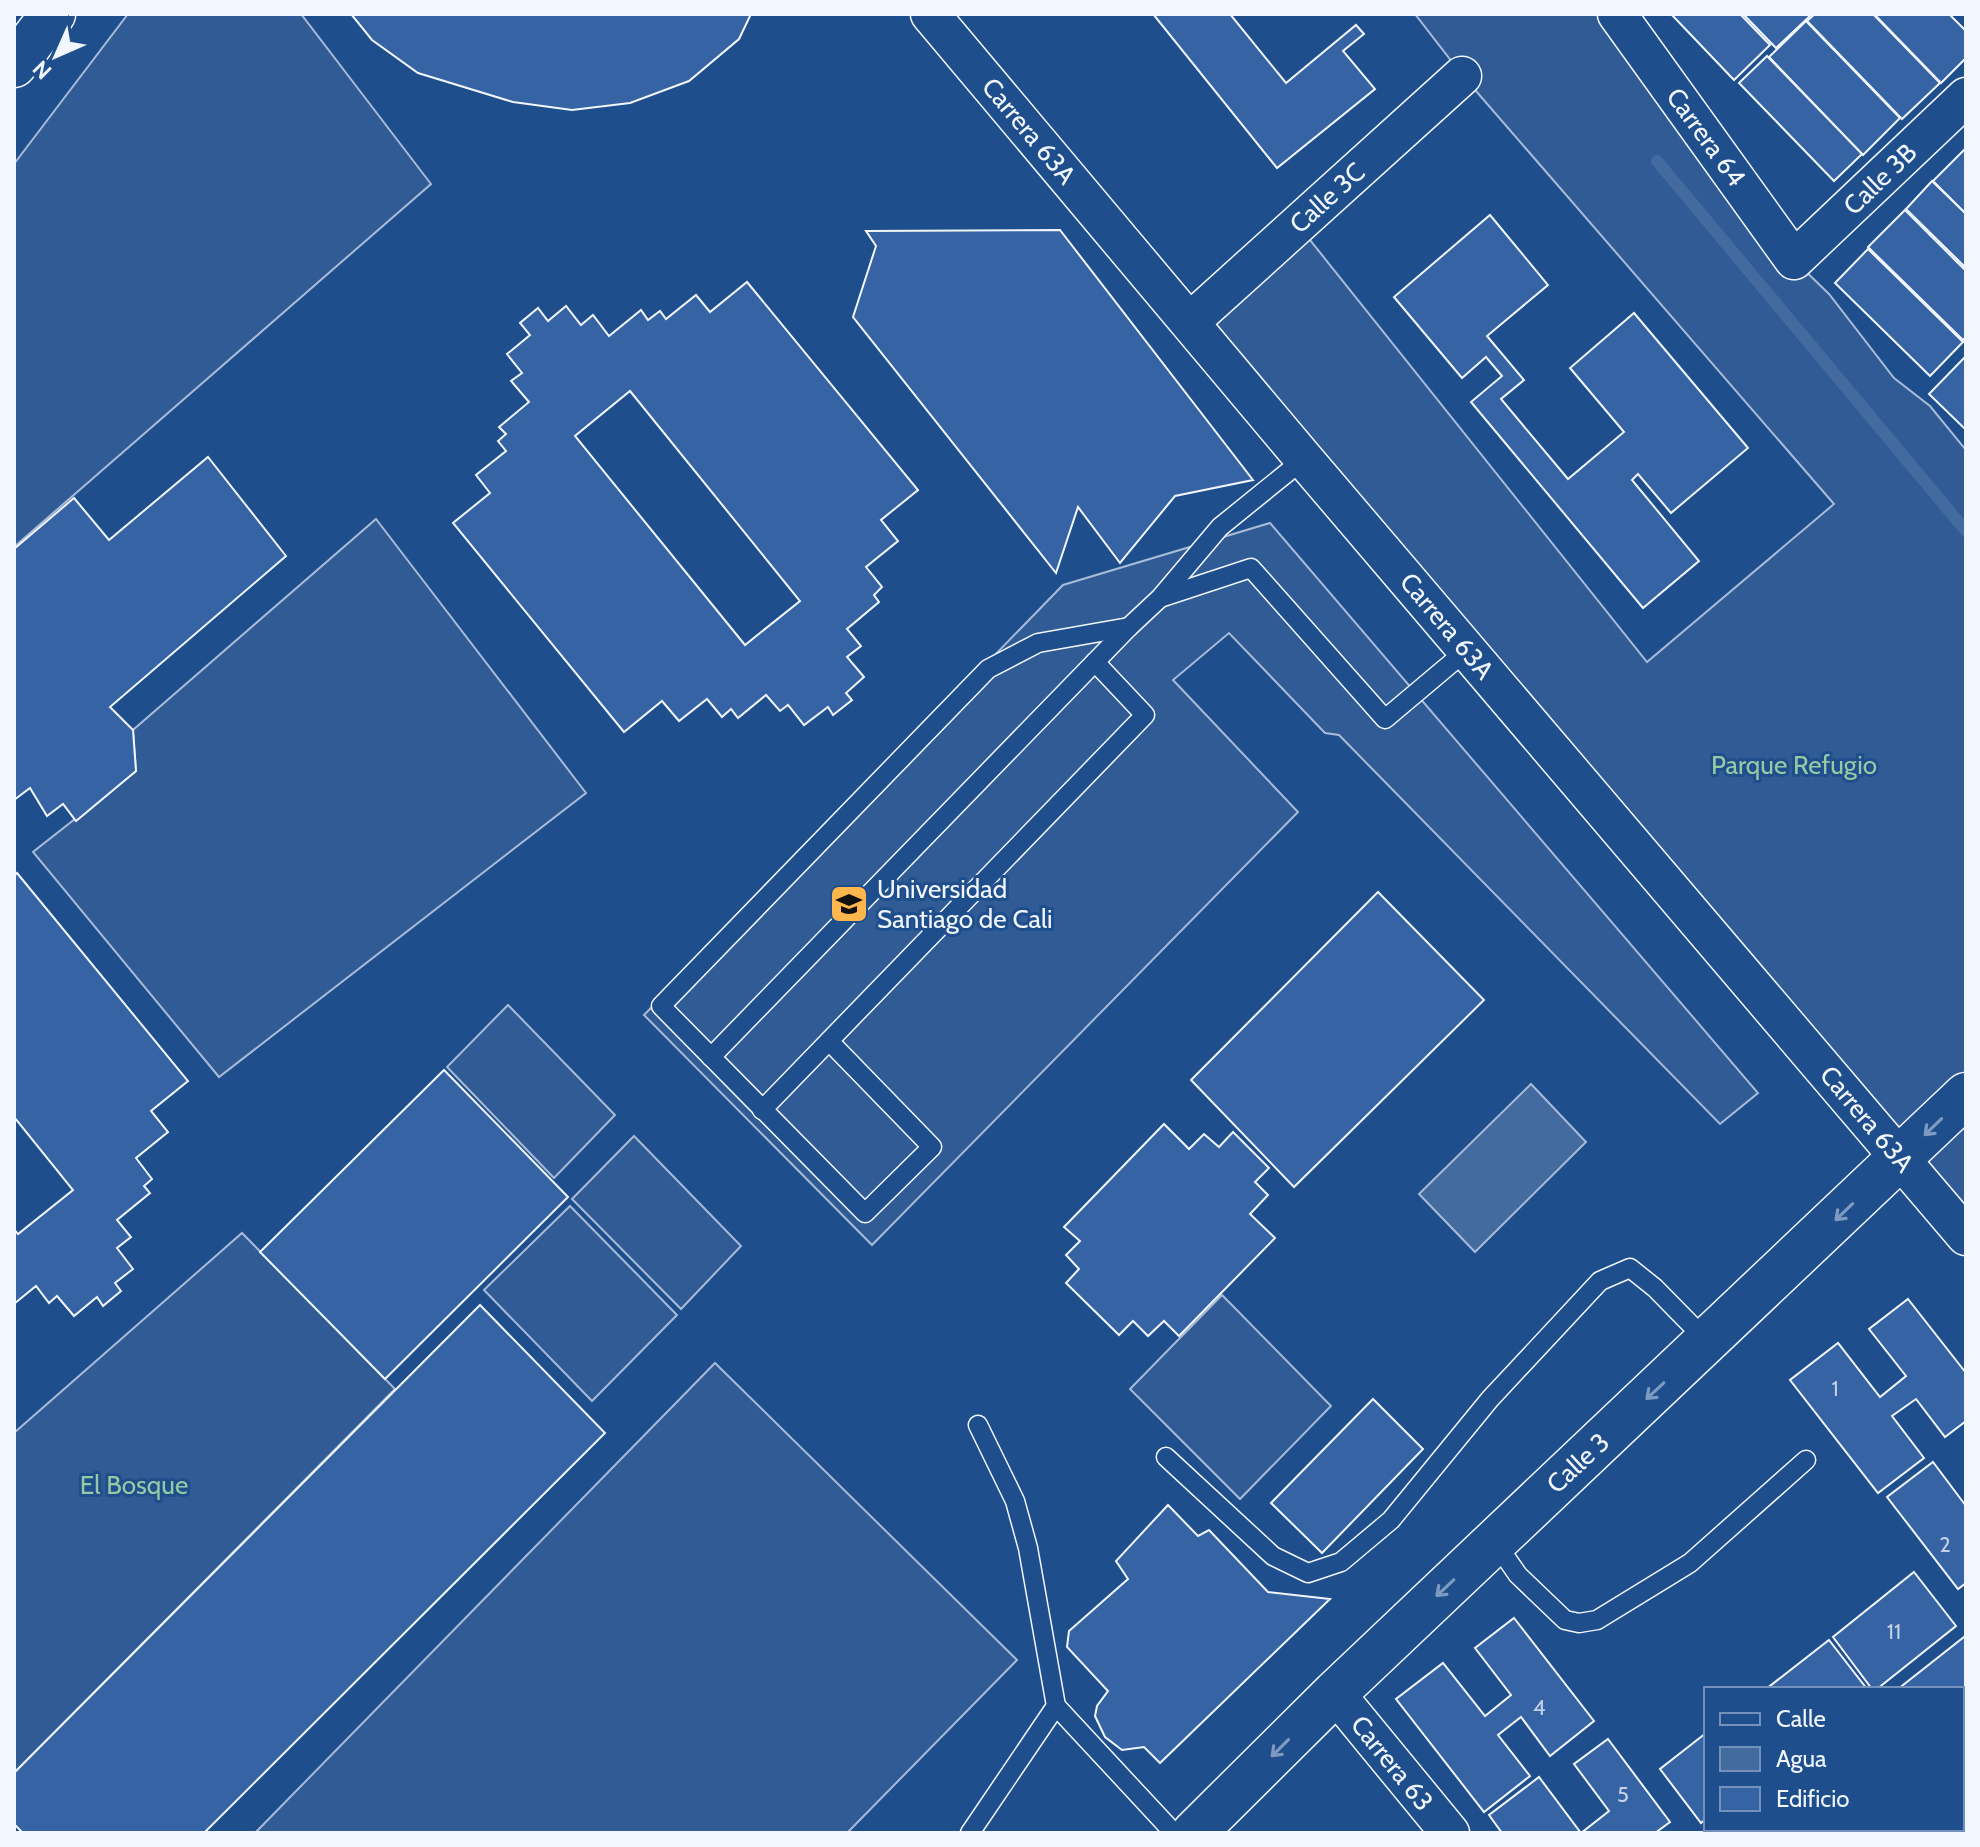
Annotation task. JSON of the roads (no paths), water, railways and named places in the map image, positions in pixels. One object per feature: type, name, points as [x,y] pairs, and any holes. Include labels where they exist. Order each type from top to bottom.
[{"type":"street","points":[[14,28],[24,14]]},
{"type":"street","points":[[14,65],[53,14]]},
{"type":"street","name":"Carrera 63A","points":[[930,14],[1304,459],[1966,1236]]},
{"type":"street","name":"Carrera 64","points":[[1617,14],[1794,260]]},
{"type":"street","name":"Calle 3C","points":[[1191,321],[1462,76]]},
{"type":"street","name":"Calle 3B","points":[[1794,260],[1966,97]]},
{"type":"street","name":"Calle 3","points":[[1194,1833],[1335,1693],[1966,1095]]},
{"type":"street","name":"Carrera 63","points":[[1335,1693],[1450,1833]]},
{"type":"lane","points":[[711,1057],[1160,598],[1220,527],[1304,459]]},
{"type":"lane","points":[[1160,598],[1251,568],[1385,719],[1467,650]]},
{"type":"lane","points":[[829,1041],[932,1147],[865,1213],[661,1006],[988,669],[1038,643],[1129,627]]},
{"type":"lane","points":[[762,1110],[1145,715],[1095,662]]},
{"type":"lane","points":[[1166,1457],[1273,1556],[1308,1573],[1341,1562],[1391,1520],[1490,1399],[1600,1281],[1630,1268],[1655,1288],[1707,1341]]},
{"type":"lane","points":[[978,1425],[1015,1501],[1025,1536],[1056,1706],[1174,1833]]},
{"type":"lane","points":[[1495,1542],[1518,1575],[1565,1620],[1579,1623],[1597,1620],[1690,1563],[1806,1460]]},
{"type":"lane","points":[[970,1833],[1056,1706]]},
{"type":"water","points":[[1531,1084],[1586,1142],[1475,1252],[1419,1194]]},
{"type":"waterway","points":[[1657,161],[1966,531]]},
{"type":"place","name":"Universidad Santiago de Cali","points":[[849,904]]},
{"type":"park label","name":"Parque Refugio","points":[[1794,765]]},
{"type":"park label","name":"El Bosque","points":[[134,1485]]}]
